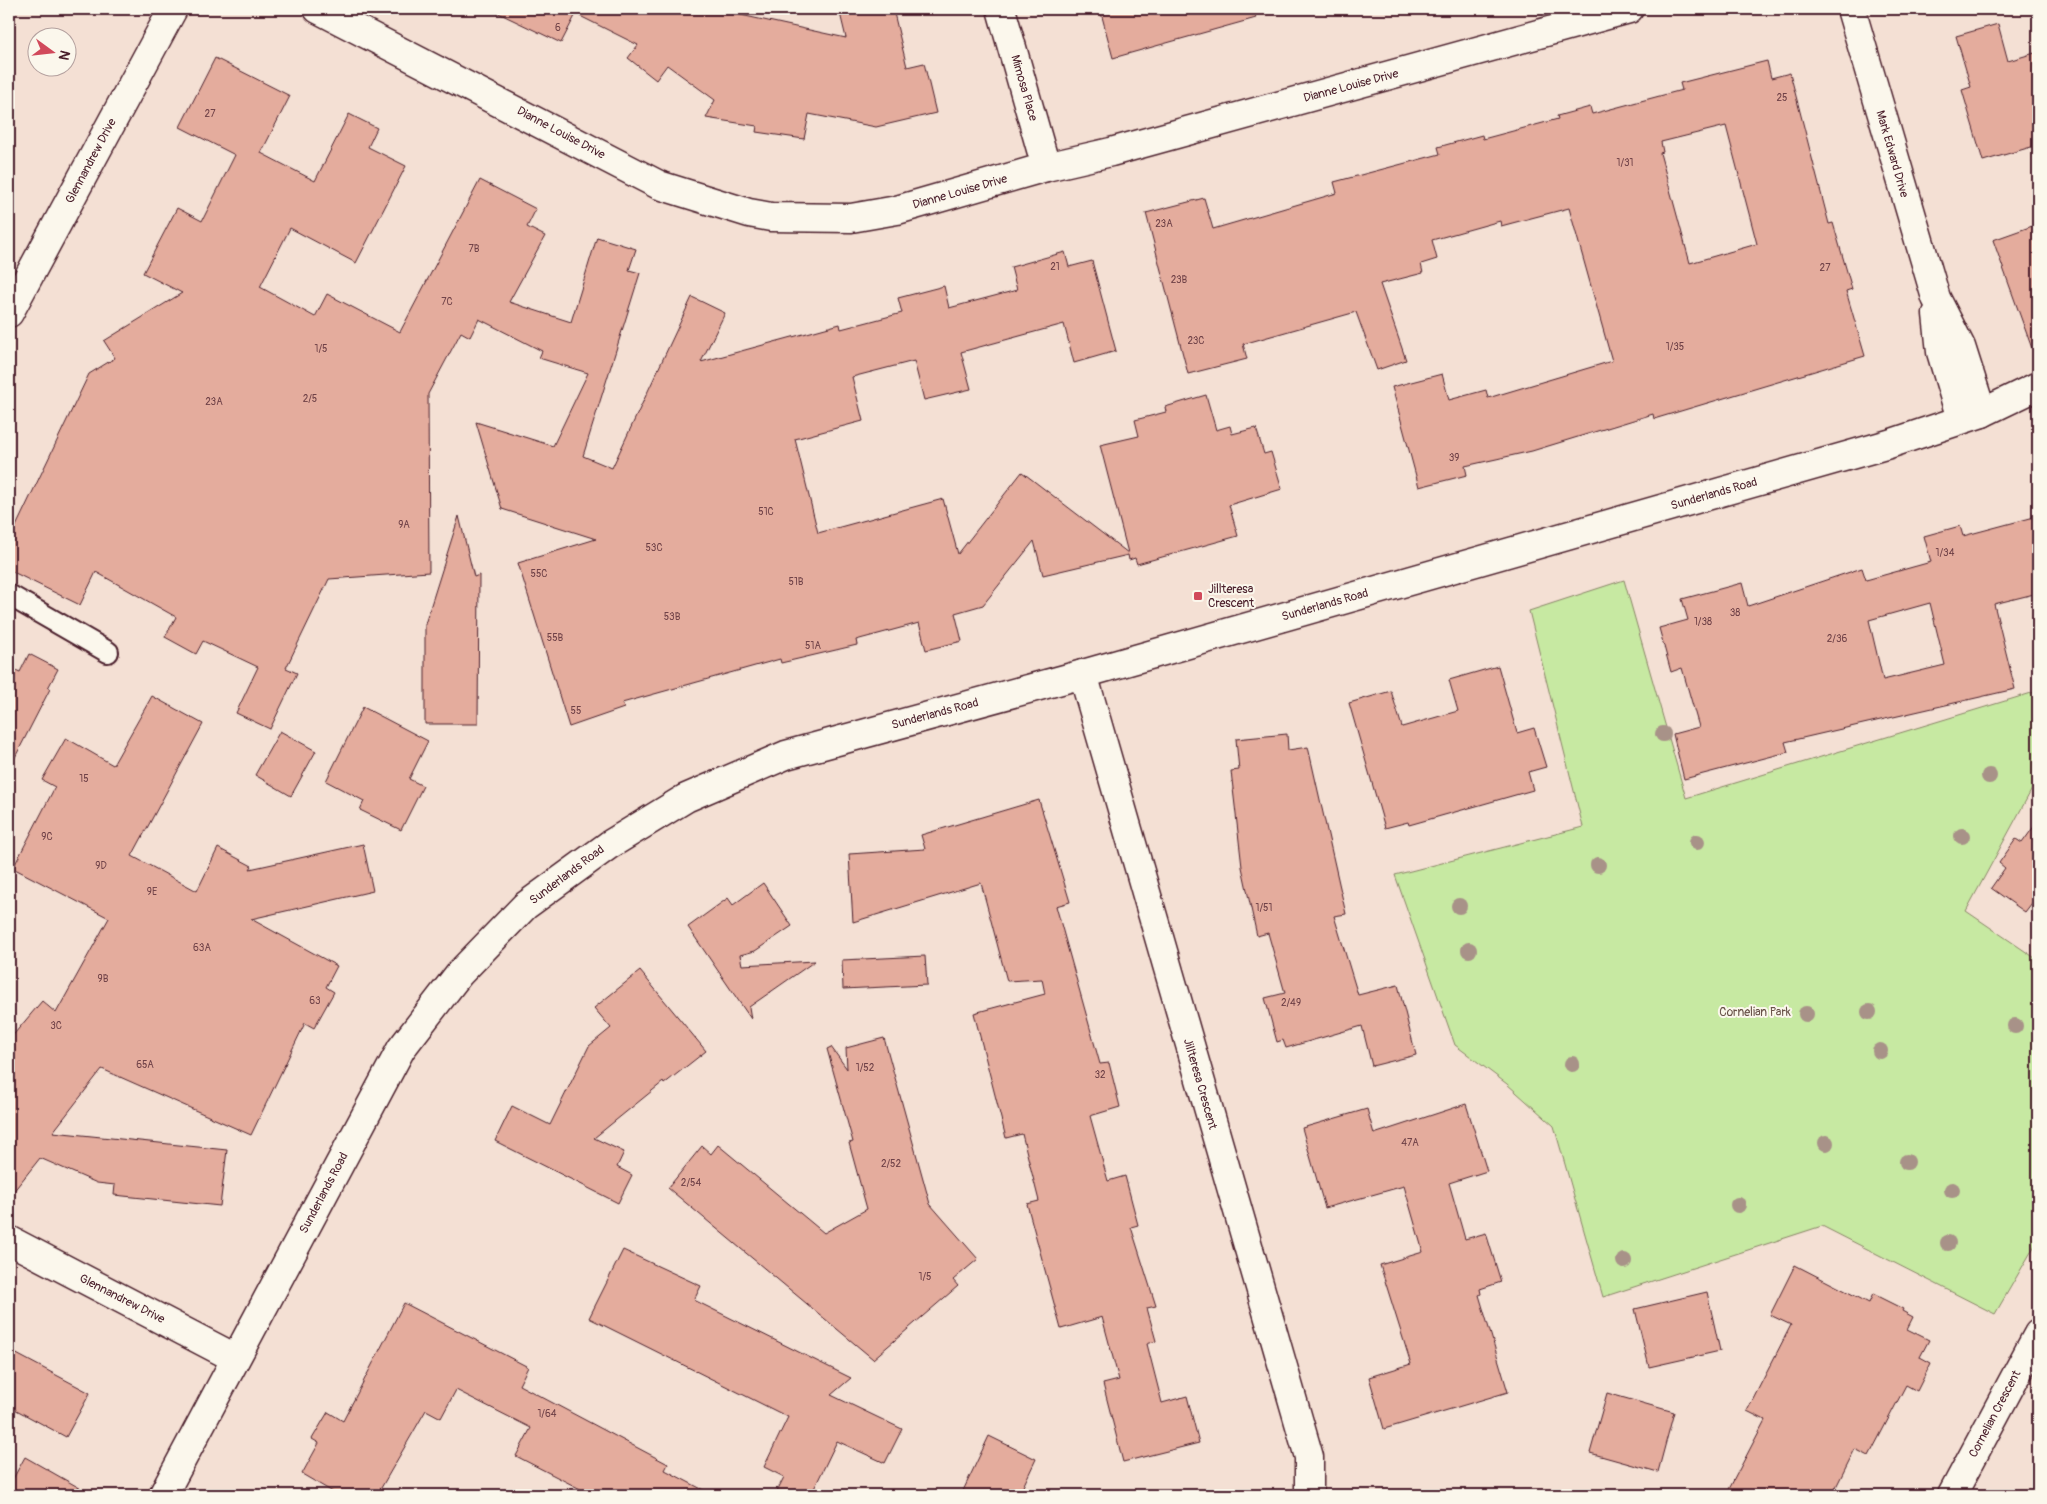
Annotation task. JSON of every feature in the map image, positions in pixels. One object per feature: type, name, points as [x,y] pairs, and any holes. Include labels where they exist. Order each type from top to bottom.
[{"type":"street","name":"Glennandrew Drive","points":[[9,313],[172,9]]},
{"type":"street","name":"Dianne Louise Drive","points":[[318,9],[659,185],[749,213],[771,217],[851,218],[897,210],[1046,167],[1111,152],[1629,9]]},
{"type":"street","name":"Mimosa Place","points":[[1001,9],[1046,167]]},
{"type":"street","name":"Mark Edward Drive","points":[[1851,9],[1936,298],[1961,347],[1971,416]]},
{"type":"street","name":"Sunderlands Road","points":[[163,1495],[401,1049],[459,974],[525,906],[608,845],[686,798],[786,755],[1083,674],[1889,444],[1971,416],[2038,386]]},
{"type":"street","name":"Jillteresa Crescent","points":[[1083,674],[1308,1457],[1308,1495]]},
{"type":"street","name":"Glennandrew Drive","points":[[9,1240],[235,1358]]},
{"type":"street","name":"Cornelian Crescent","points":[[1952,1495],[2038,1334]]},
{"type":"lane","points":[[9,595],[108,652]]},
{"type":"green space","name":"Cornelian Park","points":[[1624,580],[1686,798],[2038,691],[2038,778],[1966,911],[2038,960],[2038,1240],[1995,1314],[1822,1226],[1603,1297],[1554,1126],[1507,1084],[1455,1045],[1395,875],[1583,827],[1529,611]]},
{"type":"building","points":[[490,9],[723,9],[727,12],[846,38],[839,9],[893,9],[907,67],[924,63],[936,113],[876,127],[809,114],[804,139],[756,132],[757,126],[706,118],[715,100],[667,65],[656,80],[628,58],[638,45],[576,14],[561,43]]},
{"type":"building","points":[[1100,9],[1254,9],[1256,18],[1113,58]]},
{"type":"building","points":[[1998,24],[2008,61],[2038,52],[2038,145],[1983,161],[1962,90],[1971,87],[1956,36]]},
{"type":"building","points":[[215,58],[290,96],[261,153],[315,181],[349,114],[377,128],[368,147],[406,166],[356,263],[290,228],[260,287],[315,317],[327,294],[400,332],[480,180],[536,209],[527,227],[545,236],[509,302],[571,322],[597,237],[636,249],[629,270],[640,273],[583,456],[612,468],[692,297],[725,313],[701,362],[840,324],[841,329],[902,313],[898,298],[944,286],[949,308],[1017,290],[1011,267],[1065,252],[1069,267],[1092,261],[1116,351],[1074,363],[1064,324],[961,352],[971,389],[924,400],[914,361],[852,377],[863,421],[795,439],[818,533],[943,499],[958,554],[1022,472],[1128,553],[1100,445],[1139,436],[1135,420],[1166,412],[1165,407],[1206,395],[1216,430],[1230,426],[1232,434],[1256,428],[1264,454],[1271,452],[1282,489],[1229,505],[1238,536],[1137,564],[1135,558],[1129,560],[1128,555],[1043,575],[1034,541],[983,605],[955,613],[962,641],[926,650],[919,623],[856,640],[857,645],[781,663],[780,659],[622,703],[624,708],[569,727],[518,563],[596,539],[502,509],[476,422],[553,446],[588,373],[539,358],[542,351],[479,319],[470,337],[461,332],[428,394],[429,572],[329,579],[286,668],[297,673],[270,729],[236,713],[258,667],[203,641],[196,654],[165,637],[176,617],[96,572],[80,605],[9,570],[9,541],[89,374],[115,358],[104,341],[182,293],[143,273],[177,208],[202,221],[235,155],[180,127]]},
{"type":"building","points":[[1767,61],[1771,78],[1790,73],[1829,224],[1833,223],[1852,289],[1846,291],[1865,356],[1654,419],[1653,414],[1532,451],[1465,466],[1467,475],[1419,487],[1392,387],[1442,374],[1449,400],[1486,390],[1488,398],[1612,361],[1569,208],[1501,226],[1500,221],[1432,240],[1437,259],[1421,264],[1423,273],[1380,284],[1406,360],[1377,370],[1356,312],[1243,344],[1247,359],[1188,374],[1146,213],[1204,198],[1213,229],[1337,193],[1334,182],[1440,154],[1438,147],[1482,135],[1483,139],[1558,119],[1557,116],[1590,107],[1592,114],[1682,90],[1680,83]],"holes":[[[1726,126],[1757,244],[1690,263],[1660,153],[1663,152],[1661,142]]]},
{"type":"building","points":[[2038,224],[2038,353],[2034,354],[1993,240]]},
{"type":"building","points":[[459,516],[474,577],[479,575],[478,724],[425,724],[425,624]]},
{"type":"building","points":[[2038,516],[2038,593],[1994,604],[2015,689],[1785,742],[1788,752],[1684,779],[1673,734],[1699,727],[1682,668],[1671,672],[1659,628],[1688,620],[1682,599],[1742,583],[1748,606],[1862,568],[1866,580],[1931,562],[1924,536],[1960,526],[1963,536]],"holes":[[[1930,603],[1945,665],[1883,680],[1869,620]]]},
{"type":"building","points":[[29,654],[58,669],[48,688],[50,689],[9,769],[9,667],[20,672]]},
{"type":"building","points":[[1498,666],[1517,733],[1534,728],[1546,767],[1528,772],[1533,790],[1409,825],[1408,822],[1385,828],[1349,703],[1391,691],[1402,727],[1458,711],[1449,680]]},
{"type":"building","points":[[152,696],[203,724],[132,856],[197,891],[218,848],[252,866],[250,869],[363,844],[373,891],[251,919],[337,966],[326,987],[334,992],[314,1028],[305,1023],[251,1135],[102,1069],[53,1132],[227,1150],[220,1206],[114,1195],[115,1185],[97,1183],[40,1158],[9,1197],[9,1040],[42,1001],[56,1013],[109,918],[13,868],[55,787],[42,780],[66,738],[113,765]]},
{"type":"building","points":[[363,707],[428,741],[409,779],[423,786],[401,830],[360,810],[364,801],[326,781]]},
{"type":"building","points":[[280,731],[316,751],[291,796],[255,775]]},
{"type":"building","points":[[1287,734],[1288,750],[1308,747],[1346,914],[1334,916],[1358,995],[1398,985],[1416,1055],[1372,1066],[1362,1026],[1286,1048],[1283,1040],[1277,1042],[1265,998],[1285,993],[1268,933],[1257,936],[1242,867],[1231,771],[1239,770],[1236,739]]},
{"type":"building","points":[[1039,800],[1070,902],[1056,906],[1100,1064],[1109,1063],[1120,1107],[1090,1116],[1108,1181],[1125,1176],[1138,1225],[1131,1227],[1156,1306],[1147,1308],[1156,1341],[1147,1344],[1162,1403],[1187,1396],[1199,1443],[1123,1462],[1103,1384],[1119,1380],[1102,1317],[1061,1329],[1027,1204],[1039,1201],[1022,1134],[1006,1138],[974,1013],[1045,994],[1042,979],[1007,981],[981,883],[853,922],[849,854],[925,849],[921,835]]},
{"type":"building","points":[[2038,821],[2038,895],[2025,912],[1991,888],[2005,868],[1999,863],[2016,839],[2022,843]]},
{"type":"building","points":[[763,883],[792,926],[755,951],[740,955],[742,965],[815,961],[749,1007],[751,1019],[688,927],[728,898],[733,905]]},
{"type":"building","points":[[925,956],[927,985],[843,989],[842,960]]},
{"type":"building","points":[[640,971],[706,1051],[664,1084],[663,1082],[594,1138],[624,1152],[617,1167],[632,1175],[618,1203],[495,1141],[512,1106],[550,1125],[589,1046],[611,1028],[594,1008]]},
{"type":"building","points":[[884,1038],[930,1204],[978,1259],[953,1280],[958,1286],[873,1359],[668,1188],[702,1146],[711,1154],[718,1145],[824,1233],[867,1209],[849,1143],[853,1142],[827,1049],[831,1047],[847,1069],[846,1048]]},
{"type":"building","points":[[1466,1104],[1487,1171],[1449,1183],[1465,1239],[1486,1233],[1501,1282],[1480,1289],[1481,1294],[1479,1295],[1508,1392],[1384,1429],[1369,1377],[1411,1364],[1380,1265],[1423,1252],[1404,1186],[1325,1208],[1302,1128],[1367,1109],[1374,1134]]},
{"type":"building","points":[[623,1250],[701,1286],[694,1300],[851,1378],[831,1395],[902,1429],[885,1463],[837,1441],[811,1495],[775,1495],[784,1477],[764,1467],[788,1417],[589,1318]]},
{"type":"building","points":[[1795,1265],[1869,1303],[1873,1294],[1903,1309],[1902,1311],[1913,1317],[1907,1329],[1929,1340],[1920,1357],[1931,1363],[1917,1391],[1906,1385],[1869,1456],[1855,1449],[1832,1495],[1726,1495],[1765,1420],[1747,1411],[1791,1325],[1770,1315]]},
{"type":"building","points":[[1707,1292],[1720,1351],[1649,1367],[1635,1309]]},
{"type":"building","points":[[404,1303],[528,1367],[519,1385],[668,1464],[665,1470],[713,1495],[592,1495],[516,1456],[531,1428],[456,1390],[441,1418],[426,1410],[377,1495],[338,1495],[302,1474],[319,1443],[312,1439],[328,1412],[343,1421]]},
{"type":"building","points":[[9,1350],[90,1393],[66,1437],[9,1406]]},
{"type":"building","points":[[1607,1393],[1674,1412],[1658,1472],[1590,1453]]},
{"type":"building","points":[[989,1436],[1036,1459],[1019,1495],[961,1495]]},
{"type":"building","points":[[25,1457],[92,1495],[9,1495],[9,1486]]},
{"type":"place","name":"Jillteresa Crescent","points":[[1198,596]]}]
